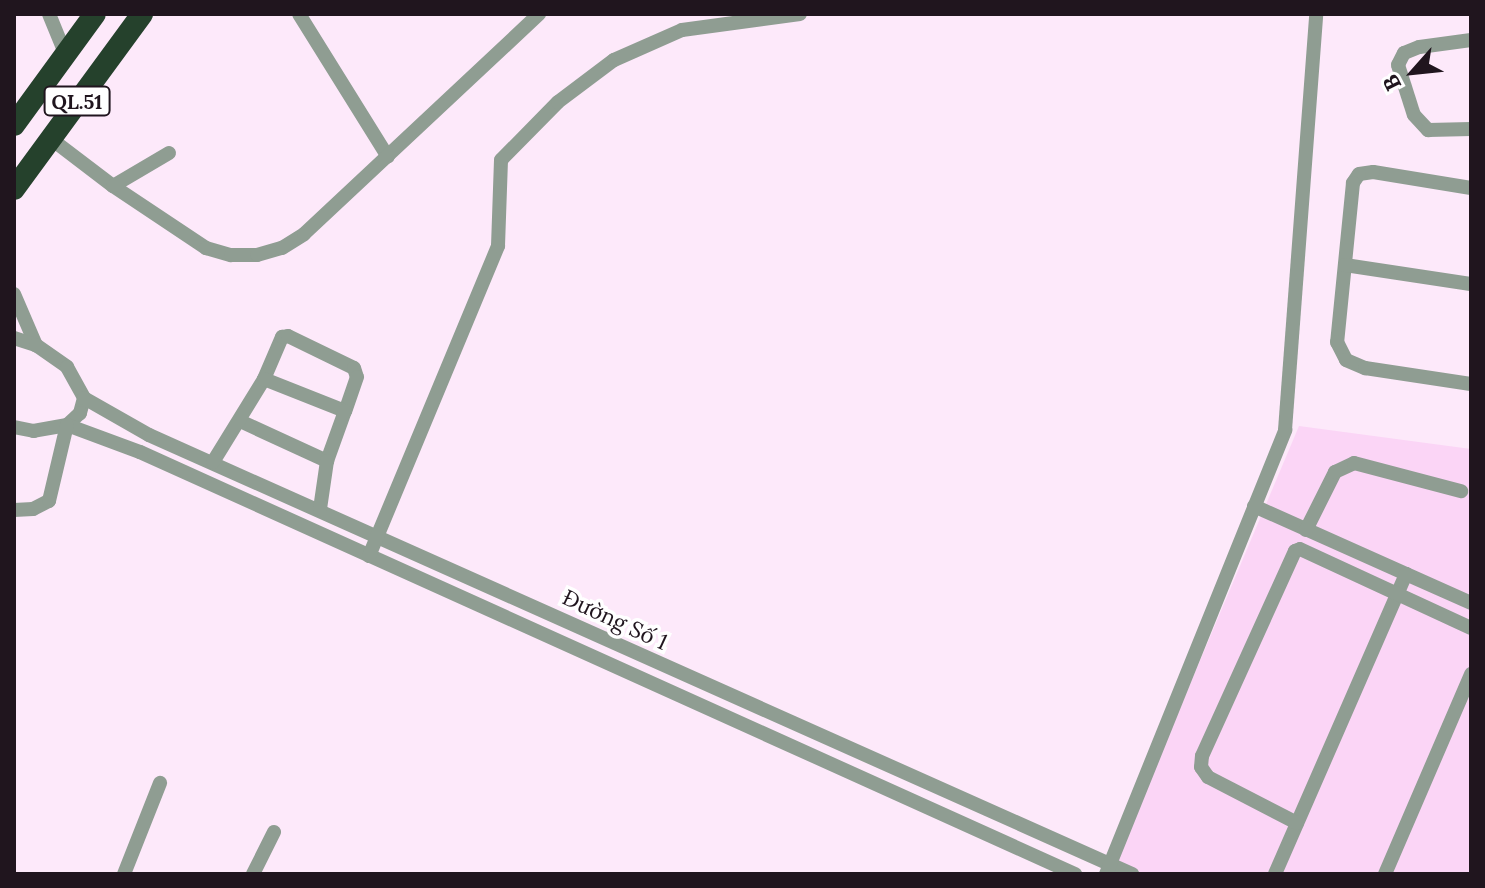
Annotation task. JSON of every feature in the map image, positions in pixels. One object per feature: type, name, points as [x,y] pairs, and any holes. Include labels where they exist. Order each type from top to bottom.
[{"type":"highway","name":"QL.51","points":[[14,125],[95,14]]},
{"type":"highway","name":"QL.51","points":[[20,181],[142,14]]},
{"type":"street","points":[[49,14],[65,53]]},
{"type":"street","points":[[299,14],[388,157]]},
{"type":"street","points":[[50,138],[113,186],[206,248],[231,255],[257,255],[282,248],[304,234],[539,14]]},
{"type":"street","points":[[369,556],[498,246],[501,160],[558,102],[614,60],[682,30],[800,14]]},
{"type":"street","points":[[1108,869],[1285,430],[1316,14]]},
{"type":"street","points":[[1471,40],[1419,47],[1404,53],[1398,65],[1414,115],[1428,130],[1471,129]]},
{"type":"street","points":[[113,186],[169,153]]},
{"type":"street","points":[[1471,188],[1373,172],[1359,174],[1353,183],[1337,342],[1346,360],[1365,368],[1471,384]]},
{"type":"street","points":[[14,205],[20,181]]},
{"type":"street","points":[[1345,265],[1471,284]]},
{"type":"street","points":[[14,294],[36,345]]},
{"type":"street","points":[[213,462],[264,379],[282,337],[288,336],[354,368],[357,377],[327,461],[320,509]]},
{"type":"street","points":[[14,338],[36,345],[67,367],[84,398],[80,413],[67,425],[34,431],[14,427]]},
{"type":"street","points":[[264,379],[345,411]]},
{"type":"street","name":"Đường Số 1","points":[[84,398],[149,435],[378,534],[1108,869],[1132,874]]},
{"type":"street","points":[[240,421],[327,461]]},
{"type":"street","points":[[14,510],[33,509],[49,501],[67,425]]},
{"type":"street","name":"Đường Số 1","points":[[67,425],[140,452],[1075,874]]},
{"type":"street","points":[[1306,530],[1335,472],[1354,463],[1461,491]]},
{"type":"street","points":[[1254,506],[1471,603]]},
{"type":"street","points":[[1297,823],[1208,777],[1201,767],[1208,741],[1295,551],[1300,549],[1471,628]]},
{"type":"street","points":[[1280,873],[1297,823],[1406,574]]},
{"type":"street","points":[[1385,874],[1471,674]]},
{"type":"street","points":[[124,874],[160,783]]},
{"type":"street","points":[[253,874],[274,832]]},
{"type":"shaded area","points":[[1299,426],[1471,449],[1471,874],[1110,874]]}]
